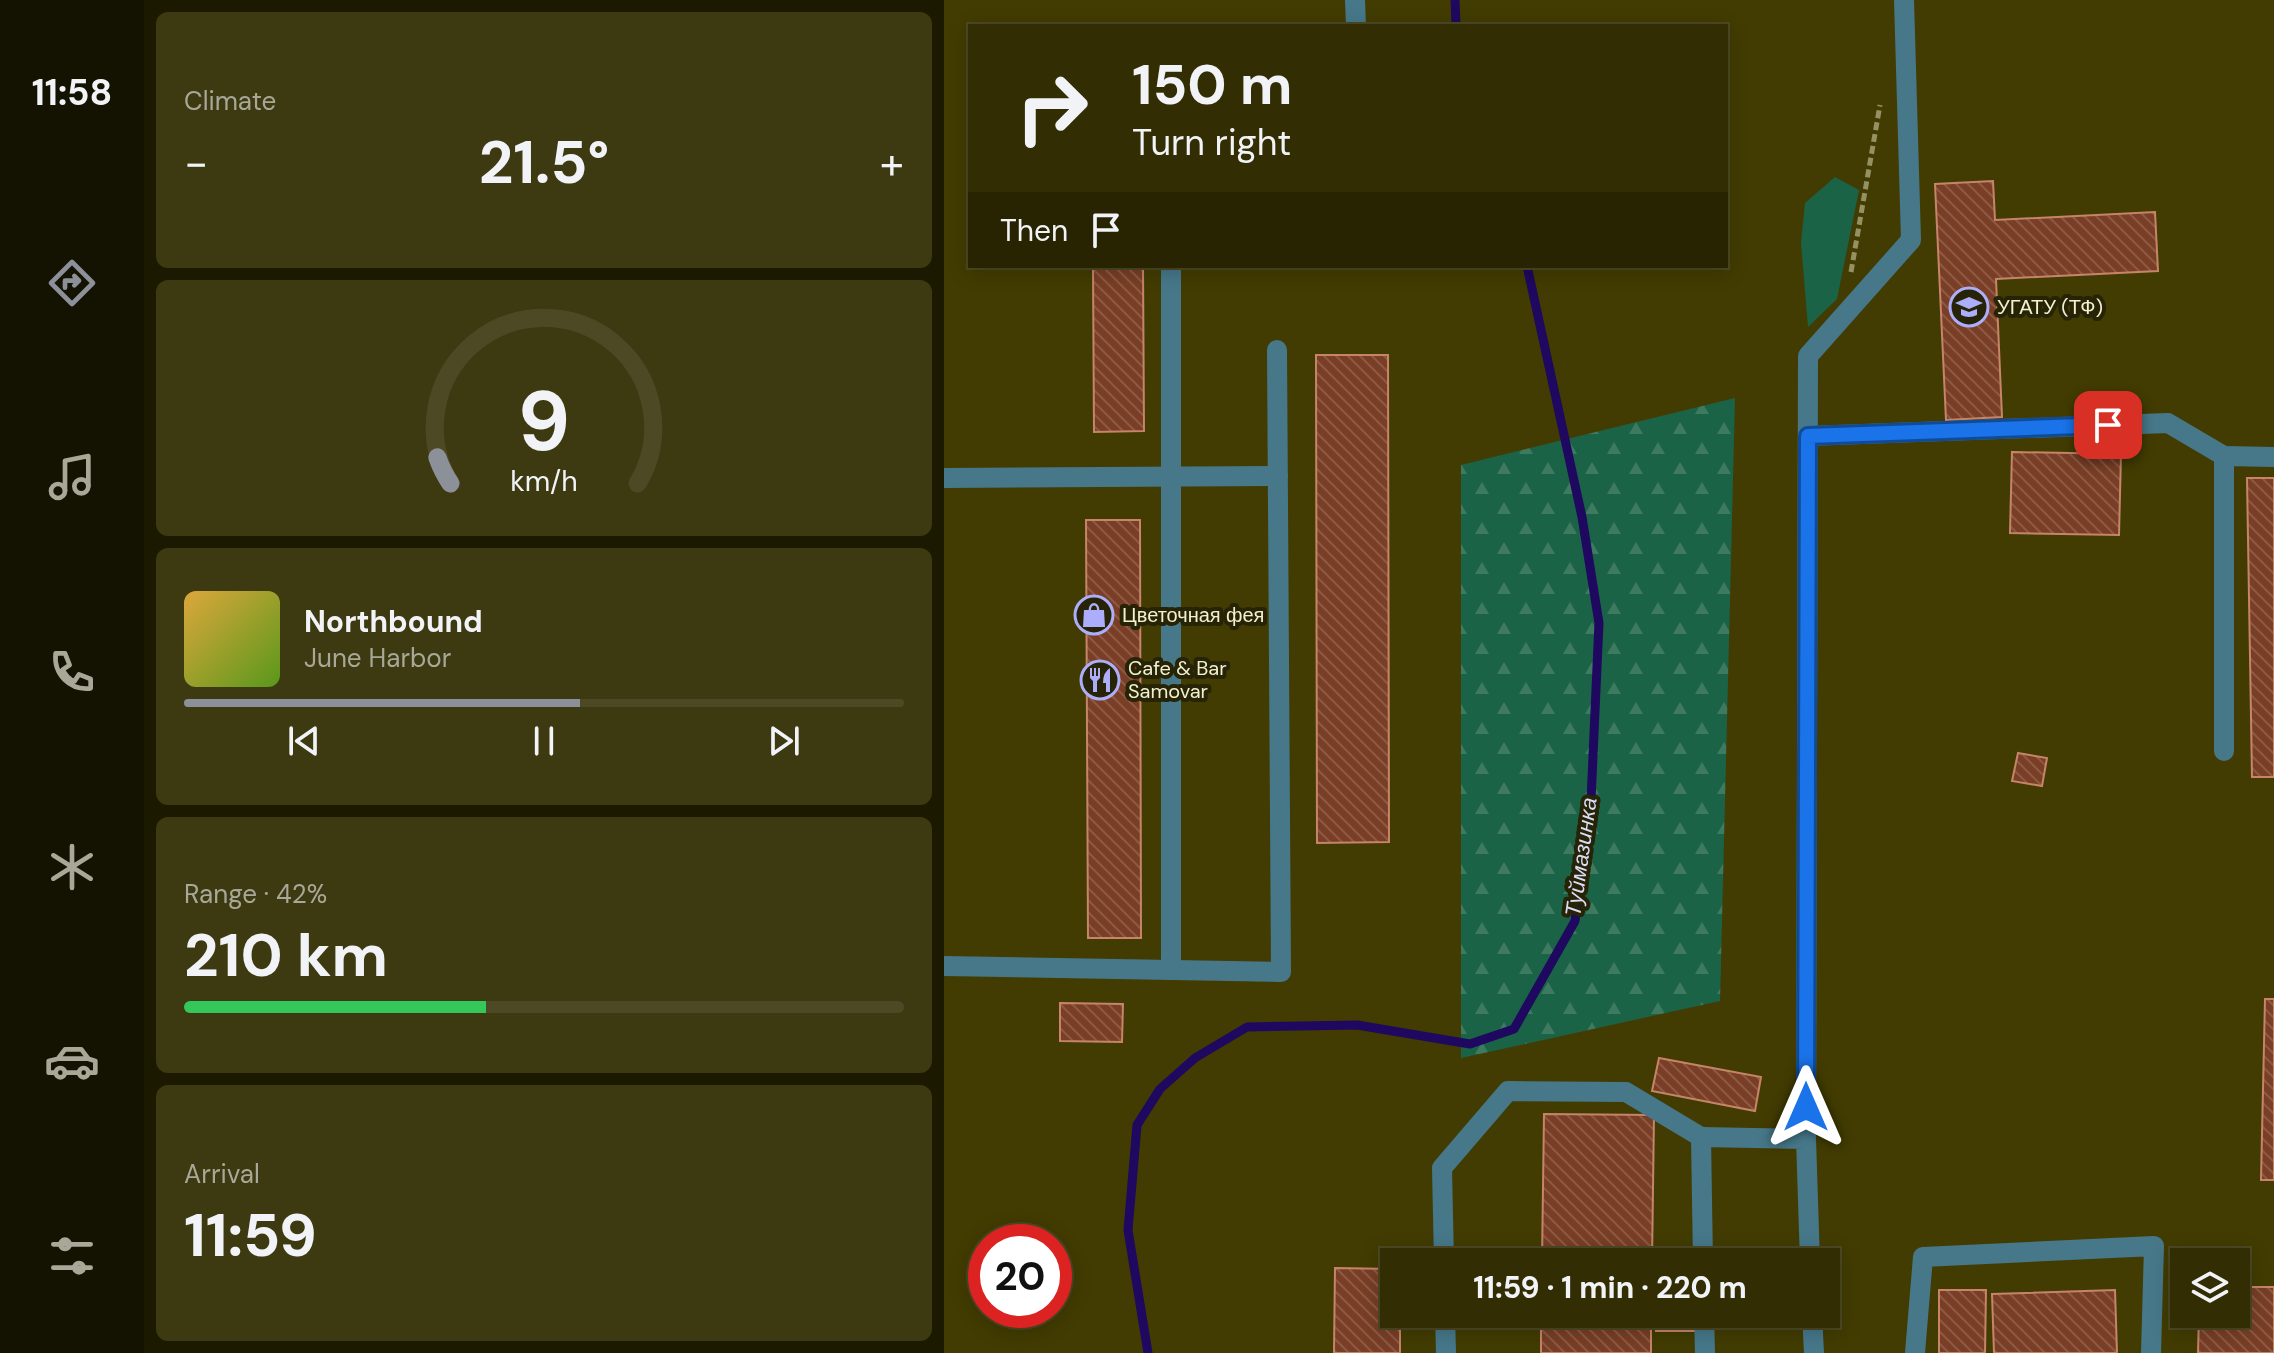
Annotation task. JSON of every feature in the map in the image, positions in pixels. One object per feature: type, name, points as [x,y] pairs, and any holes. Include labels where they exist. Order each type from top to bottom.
[{"type":"lane","points":[[1355,0],[1356,24]]},
{"type":"lane","points":[[1810,1248],[1806,1139],[1808,356],[1911,240],[1904,0]]},
{"type":"lane","points":[[1171,268],[1171,970]]},
{"type":"lane","points":[[944,966],[1281,972],[1277,350]]},
{"type":"lane","points":[[1808,436],[2168,423],[2224,456],[2274,457]]},
{"type":"lane","points":[[2224,456],[2224,751]]},
{"type":"lane","points":[[944,478],[1278,476]]},
{"type":"lane","points":[[1444,1248],[1442,1168],[1508,1091],[1626,1092],[1701,1137],[1806,1139]]},
{"type":"lane","points":[[1701,1137],[1703,1248]]},
{"type":"lane","points":[[1915,1353],[1923,1257],[2154,1246],[2151,1353]]},
{"type":"lane","points":[[1445,1328],[1446,1353]]},
{"type":"lane","points":[[1704,1328],[1705,1353]]},
{"type":"lane","points":[[1813,1328],[1814,1353]]},
{"type":"green space","points":[[1835,177],[1859,190],[1837,299],[1808,327],[1801,243],[1805,203]]},
{"type":"green space","points":[[1735,398],[1720,1001],[1461,1058],[1461,465]]},
{"type":"building","name":"УГАТУ (ТФ)","points":[[1993,181],[1995,220],[2155,212],[2158,271],[1996,279],[2002,417],[1946,420],[1935,184]]},
{"type":"building","points":[[1093,268],[1143,268],[1144,431],[1094,432]]},
{"type":"building","points":[[1316,355],[1388,355],[1389,842],[1317,843]]},
{"type":"building","points":[[2012,452],[2121,454],[2119,535],[2010,533]]},
{"type":"building","points":[[2247,478],[2274,478],[2274,777],[2252,777]]},
{"type":"building","points":[[1086,520],[1140,520],[1141,938],[1088,938]]},
{"type":"building","points":[[2018,753],[2047,758],[2042,786],[2012,781]]},
{"type":"building","points":[[2265,999],[2274,999],[2274,1180],[2261,1180]]},
{"type":"building","points":[[1060,1003],[1123,1004],[1122,1042],[1060,1041]]},
{"type":"building","points":[[1659,1058],[1761,1077],[1755,1111],[1652,1091]]},
{"type":"building","points":[[1544,1114],[1654,1115],[1652,1248],[1542,1248]]},
{"type":"building","points":[[1655,1247],[1696,1247],[1696,1248]]},
{"type":"building","points":[[1335,1268],[1380,1269],[1380,1328],[1400,1328],[1400,1353],[1334,1353]]},
{"type":"building","points":[[2250,1287],[2274,1287],[2274,1353],[2198,1353],[2199,1328],[2250,1328]]},
{"type":"building","points":[[1939,1290],[1986,1290],[1985,1353],[1939,1353]]},
{"type":"building","points":[[2115,1290],[2117,1353],[1994,1353],[1992,1294]]},
{"type":"building","points":[[1541,1328],[1651,1328],[1651,1353],[1541,1353]]},
{"type":"building","points":[[1656,1328],[1696,1328],[1696,1331],[1656,1331]]},
{"type":"waterway","name":"Туймазинка","points":[[1455,0],[1456,24]]},
{"type":"waterway","name":"Туймазинка","points":[[1148,1353],[1128,1230],[1137,1125],[1160,1089],[1195,1058],[1247,1027],[1357,1025],[1470,1044],[1514,1029],[1575,921],[1591,800],[1599,623],[1582,517],[1527,268]]},
{"type":"place","name":"УГАТУ (ТФ)","points":[[1969,307]]},
{"type":"place","name":"Цветочная фея","points":[[1094,615]]},
{"type":"place","name":"Cafe & Bar Samovar","points":[[1100,680]]},
{"type":"route","points":[[1806,1107],[1808,436],[2108,425]]}]
